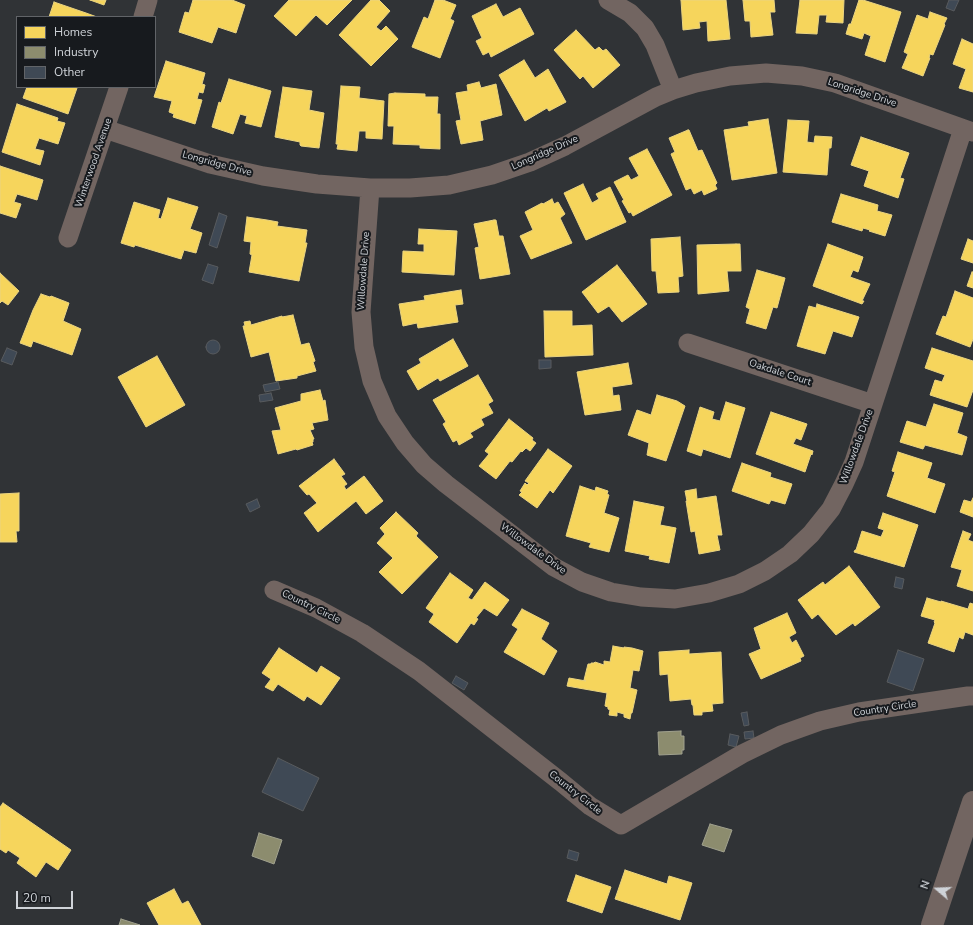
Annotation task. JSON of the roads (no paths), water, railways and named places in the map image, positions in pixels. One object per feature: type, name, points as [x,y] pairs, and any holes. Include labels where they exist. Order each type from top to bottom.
[{"type":"street","points":[[143,16],[148,0]]},
{"type":"street","points":[[608,0],[630,13],[645,28],[655,45],[673,90]]},
{"type":"street","name":"Longridge Drive","points":[[105,130],[210,164],[263,176],[317,184],[370,188],[410,188],[442,185],[492,175],[530,162],[565,146],[656,97],[696,83],[730,76],[766,73],[802,76],[835,83],[968,130]]},
{"type":"street","name":"Winterwood Avenue","points":[[68,238],[119,88]]},
{"type":"street","name":"Willowdale Drive","points":[[370,188],[361,312],[364,347],[372,381],[387,416],[404,443],[424,465],[446,484],[554,567],[582,582],[611,592],[641,597],[675,598],[709,594],[739,584],[765,571],[790,554],[811,534],[831,509],[854,462],[968,130]]},
{"type":"street","name":"Oakdale Court","points":[[688,343],[873,404]]},
{"type":"street","name":"Country Circle","points":[[274,590],[316,608],[362,633],[413,667],[590,806],[621,825],[742,754],[781,735],[820,721],[858,712],[973,696]]},
{"type":"street","points":[[932,925],[973,802]]}]
